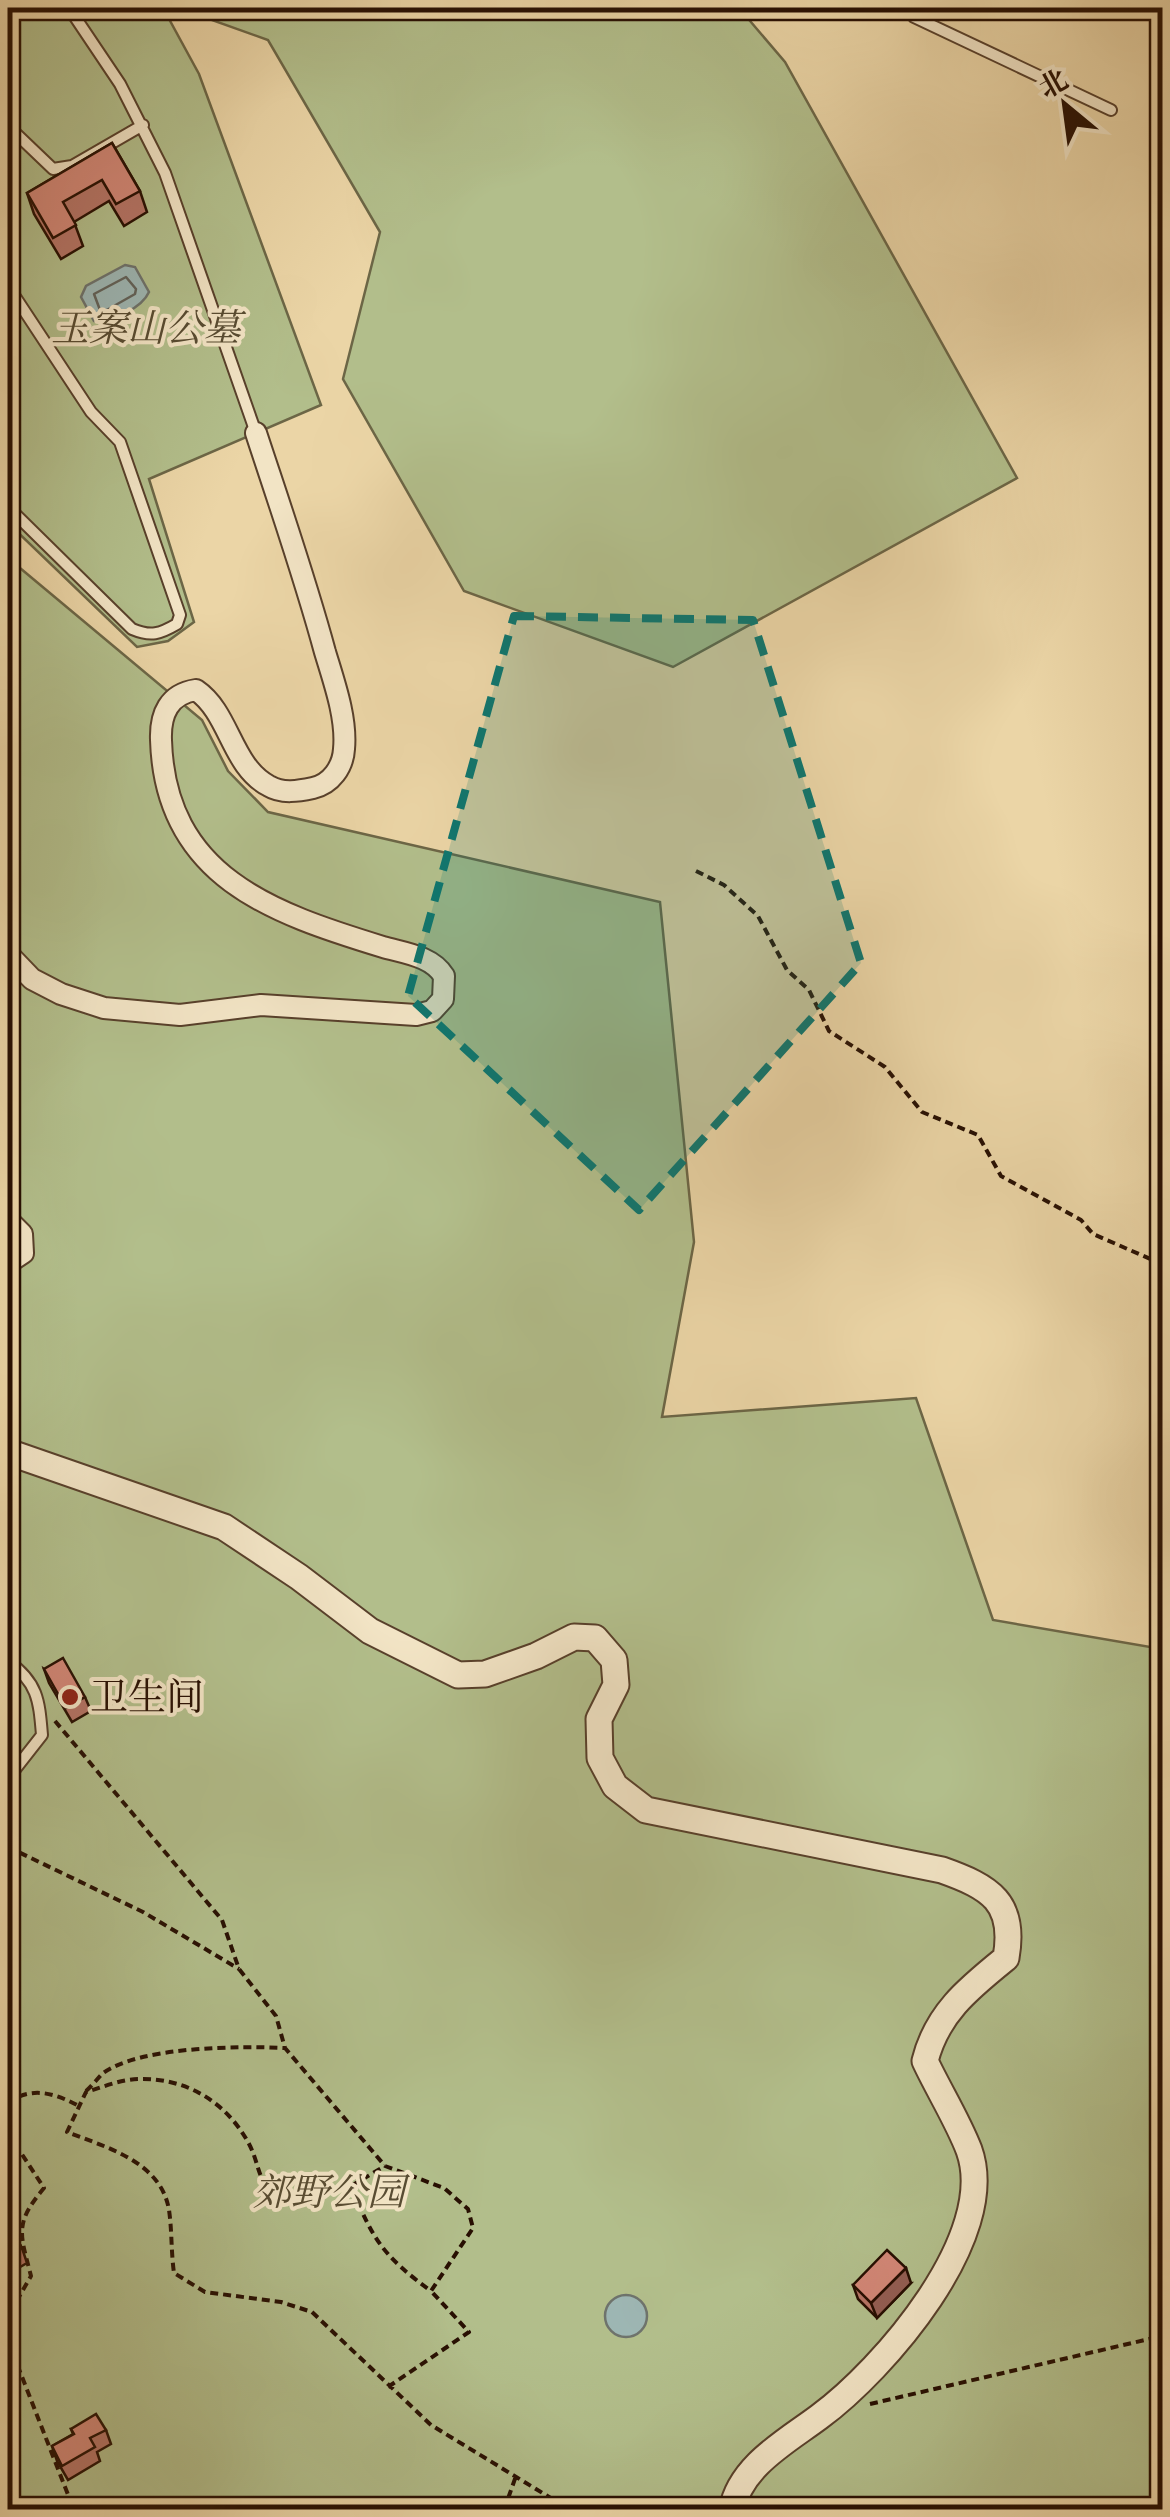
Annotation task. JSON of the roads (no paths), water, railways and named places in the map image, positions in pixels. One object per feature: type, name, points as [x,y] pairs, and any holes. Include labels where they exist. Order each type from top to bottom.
[{"type":"street","points":[[8,954],[32,979],[104,1008],[180,1014],[261,1006],[416,1015],[432,1011],[444,999],[444,976],[427,960],[317,928],[255,900],[216,869],[188,835],[169,800],[162,766],[161,731],[168,703],[182,692],[196,690],[206,697],[236,749],[268,786],[294,792],[321,786],[338,771],[344,751],[343,726],[318,624],[256,433]]},
{"type":"street","points":[[8,1220],[22,1234],[23,1253],[8,1263]]},
{"type":"street","points":[[8,1452],[224,1527],[300,1577],[370,1631],[458,1675],[485,1674],[574,1637],[595,1638],[614,1660],[616,1685],[600,1719],[600,1758],[615,1786],[646,1810],[942,1870],[979,1883],[1002,1904],[1010,1933],[1006,1958],[964,1992],[932,2033],[924,2060],[970,2152],[974,2192],[956,2254],[924,2309],[822,2415],[772,2449],[748,2477],[732,2510]]},
{"type":"lane","points":[[68,8],[143,125],[165,173],[256,433]]},
{"type":"lane","points":[[909,8],[914,17],[1111,110]]},
{"type":"lane","points":[[8,126],[52,169],[72,166],[143,125]]},
{"type":"lane","points":[[8,286],[91,412],[120,442],[180,614],[177,624],[151,635],[132,628],[8,508]]},
{"type":"lane","points":[[8,1661],[27,1675],[40,1702],[42,1735],[13,1772],[8,1773]]},
{"type":"water","points":[[125,265],[135,267],[149,292],[140,304],[125,313],[94,321],[81,297],[86,286]]},
{"type":"water","points":[[626,2295],[641,2301],[647,2316],[641,2331],[626,2337],[611,2331],[605,2316],[611,2301]]},
{"type":"place","name":"卫生间","points":[[70,1697]]},
{"type":"park label","name":"玉案山公墓","points":[[146,328]]},
{"type":"park label","name":"郊野公园","points":[[329,2192]]}]
